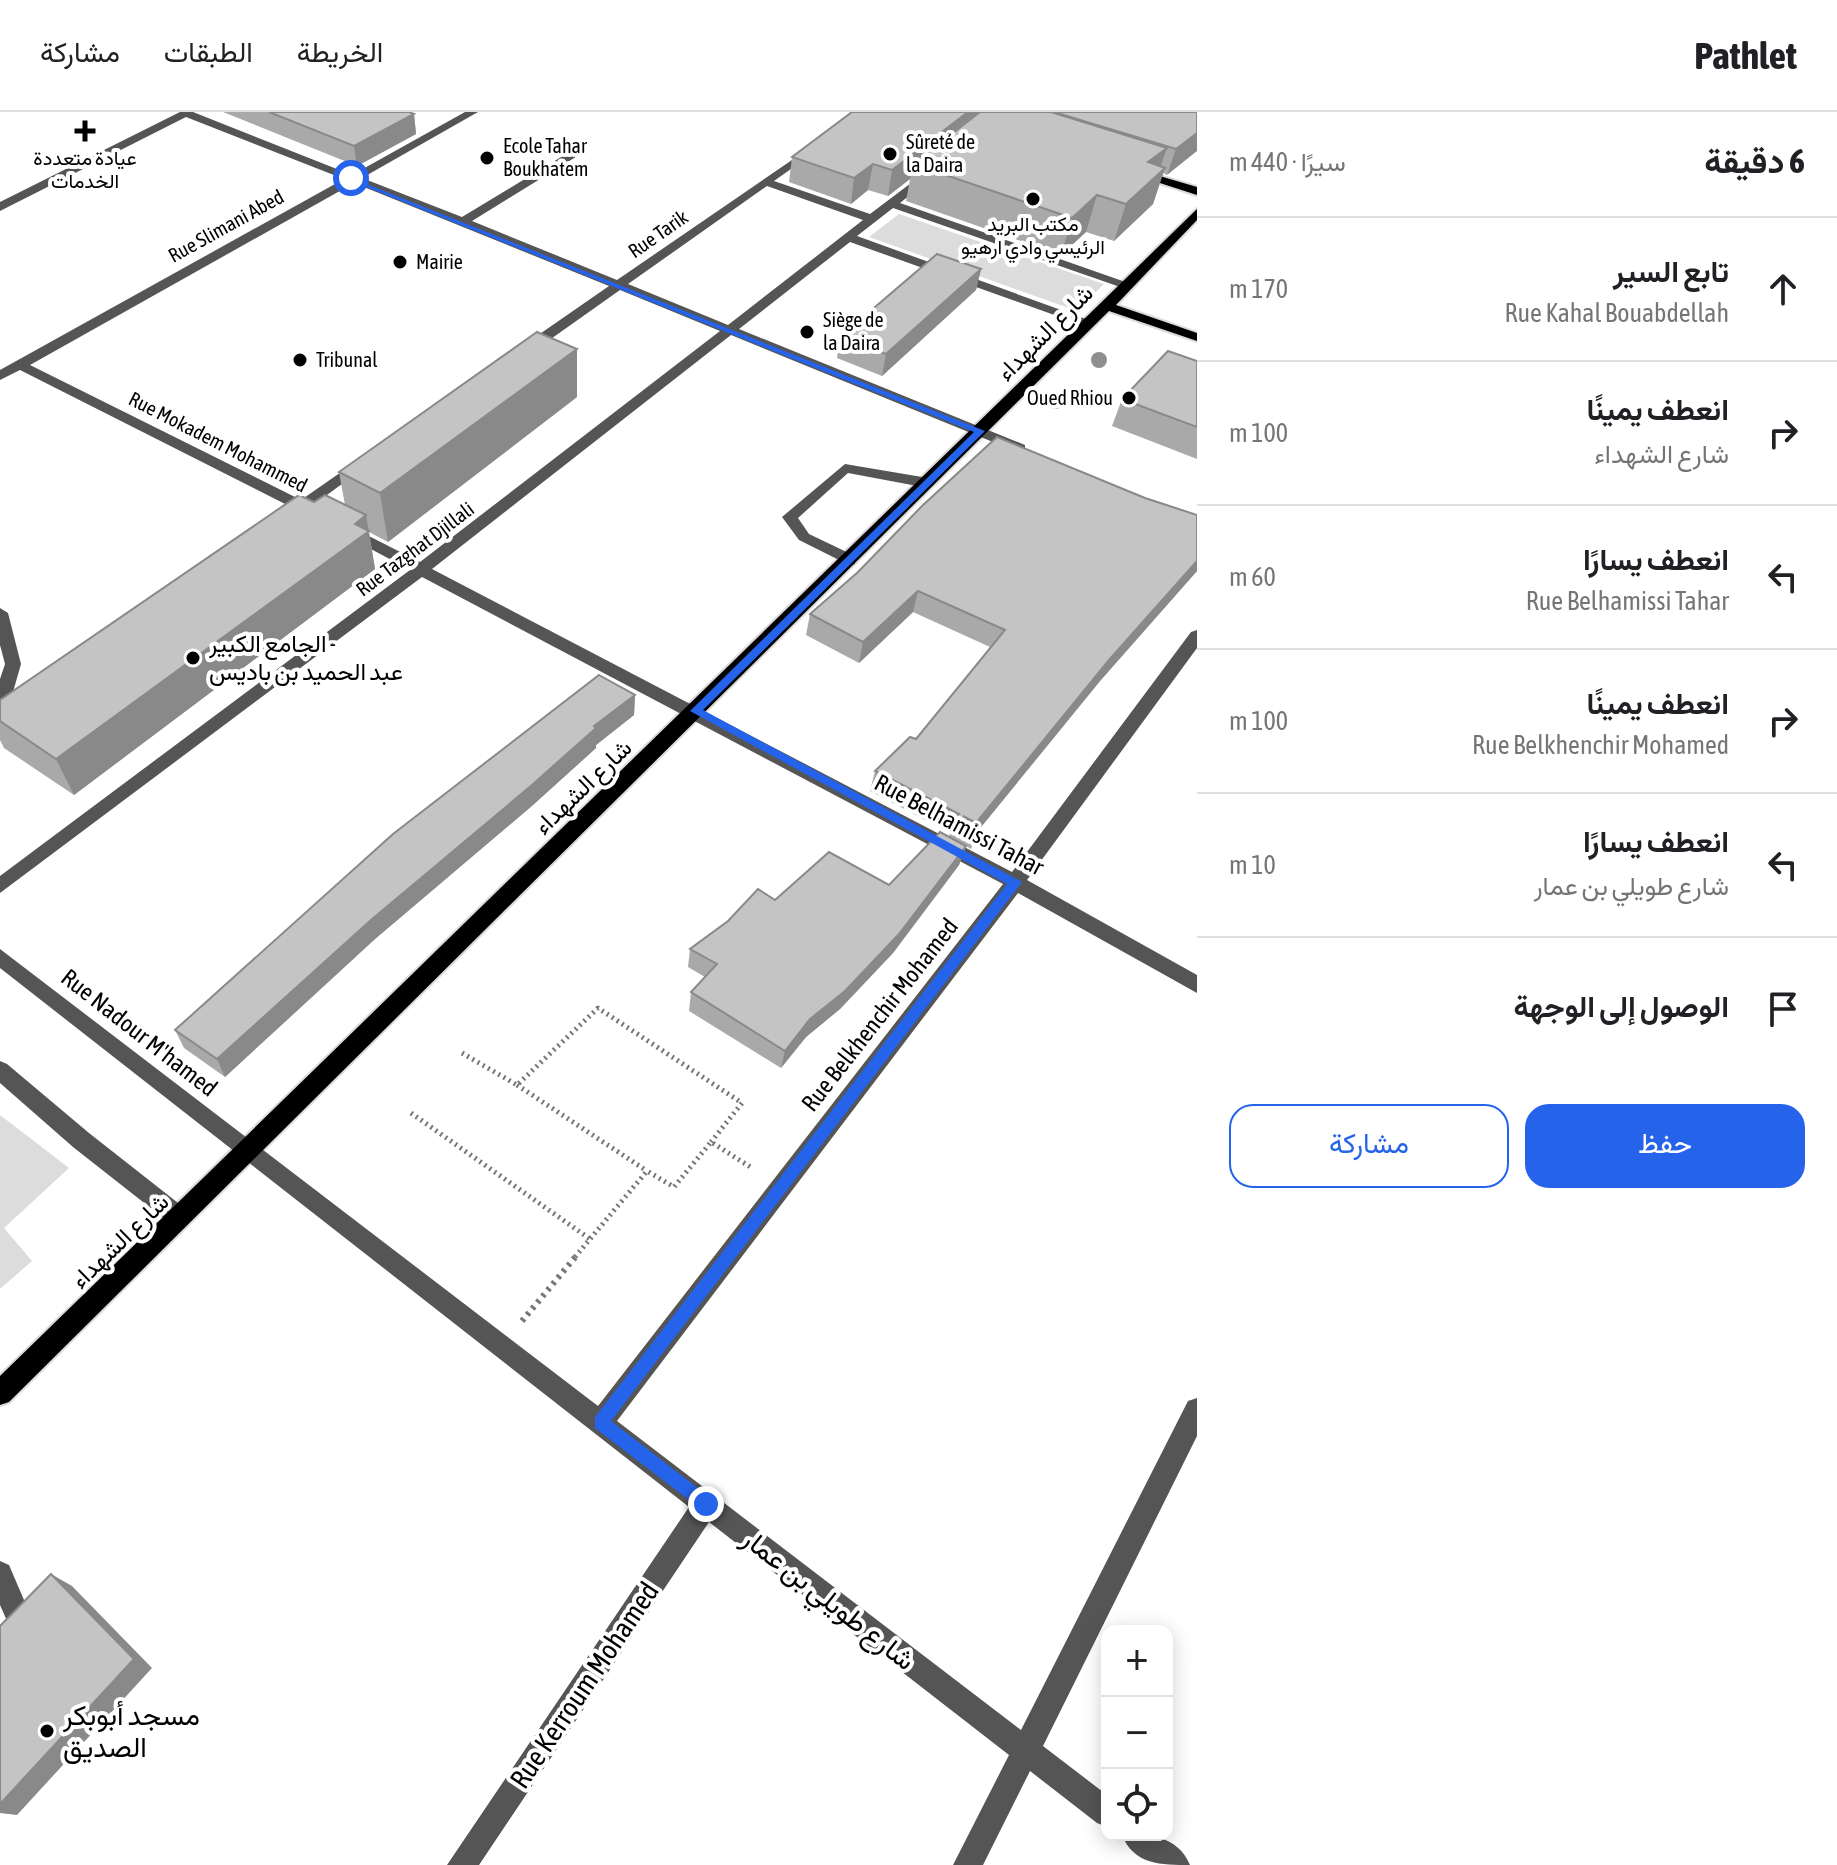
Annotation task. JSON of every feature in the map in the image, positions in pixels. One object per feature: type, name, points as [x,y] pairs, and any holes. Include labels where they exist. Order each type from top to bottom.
[{"type":"main road","points":[[1122,167],[1197,191]]},
{"type":"main road","name":"شارع الشهداء","points":[[0,1393],[928,483],[1197,213]]},
{"type":"main road","points":[[1107,306],[1197,337]]},
{"type":"street","name":"Rue Slimani Abed","points":[[0,376],[473,112]]},
{"type":"street","points":[[0,207],[186,113],[1038,455]]},
{"type":"street","name":"Rue Tarik","points":[[518,356],[826,138]]},
{"type":"street","points":[[463,222],[575,153]]},
{"type":"street","name":"Rue Tazghat Djillali","points":[[0,886],[422,569],[941,165]]},
{"type":"street","points":[[766,182],[873,219]]},
{"type":"street","points":[[893,204],[1128,285]]},
{"type":"street","points":[[850,238],[1090,323]]},
{"type":"street","name":"Rue Mokadem Mohammed","points":[[20,365],[302,506],[695,711]]},
{"type":"street","points":[[276,524],[378,453]]},
{"type":"street","points":[[849,560],[804,537],[790,517],[845,468],[928,483]]},
{"type":"street","points":[[0,613],[13,664],[0,709]]},
{"type":"street","name":"Rue Belkhenchir Mohamed","points":[[600,1423],[1015,882],[1197,636]]},
{"type":"street","points":[[0,709],[23,697]]},
{"type":"street","name":"Rue Belhamissi Tahar","points":[[695,711],[1015,882],[1197,985]]},
{"type":"street","name":"Rue Nadour M'hamed","points":[[0,957],[246,1150]]},
{"type":"street","points":[[0,1070],[81,1140],[179,1217]]},
{"type":"street","name":"شارع طويلي بن عمار","points":[[246,1150],[1101,1808]]},
{"type":"street","points":[[968,1865],[1197,1410]]},
{"type":"street","name":"Rue Kerroum Mohamed","points":[[462,1865],[706,1504]]},
{"type":"street","points":[[0,1574],[17,1614]]},
{"type":"street","points":[[1144,1841],[1175,1865]]},
{"type":"path","points":[[462,1053],[674,1187],[742,1103],[598,1008],[517,1085]]},
{"type":"path","points":[[411,1113],[590,1239]]},
{"type":"path","points":[[711,1142],[781,1187]]},
{"type":"path","points":[[500,1346],[647,1171]]},
{"type":"shaded area","points":[[899,214],[1104,284],[1077,311],[869,237]]},
{"type":"shaded area","points":[[0,1115],[69,1168],[4,1228],[32,1261],[0,1289]]},
{"type":"building","points":[[269,112],[409,112],[414,114],[354,146]]},
{"type":"building","points":[[852,112],[968,112],[892,170],[873,164],[854,178],[792,157]]},
{"type":"building","points":[[980,112],[1051,112],[1167,148],[1148,162],[1165,168],[1126,204],[1097,195],[1072,218],[913,164]]},
{"type":"building","points":[[1054,112],[1197,112],[1197,133],[1176,149]]},
{"type":"building","points":[[937,254],[981,269],[886,354],[840,337]]},
{"type":"building","points":[[537,332],[577,349],[380,493],[339,472]]},
{"type":"building","points":[[1168,351],[1197,361],[1197,427],[1122,399]]},
{"type":"building","points":[[997,437],[1145,498],[1197,515],[1197,561],[1109,660],[976,823],[963,816],[978,829],[955,817],[959,814],[875,771],[910,737],[916,739],[1005,630],[918,591],[863,642],[810,614],[858,572],[922,506]]},
{"type":"building","points":[[299,495],[314,502],[325,495],[366,515],[355,524],[369,531],[56,759],[0,721],[0,700]]},
{"type":"building","points":[[599,675],[635,695],[594,726],[596,728],[532,785],[371,920],[217,1059],[175,1030],[393,834]]},
{"type":"building","points":[[940,832],[966,846],[899,934],[845,991],[810,1019],[785,1051],[691,992],[717,964],[690,949],[728,921],[758,889],[775,900],[829,852],[889,885]]},
{"type":"building","name":"مسجد أبوبكر الصديق","points":[[51,1574],[134,1659],[0,1804],[0,1626]]},
{"type":"place","name":"عيادة متعددة الخدمات","points":[[85,131]]},
{"type":"place","name":"Sûreté de la Daira","points":[[890,154]]},
{"type":"place","name":"Ecole Tahar Boukhatem","points":[[487,158]]},
{"type":"place","name":"مكتب البريد الرئيسي وادي ارهيو","points":[[1033,199]]},
{"type":"place","name":"Mairie","points":[[400,262]]},
{"type":"place","name":"Siège de la Daira","points":[[807,332]]},
{"type":"place","name":"Tribunal","points":[[300,360]]},
{"type":"place","name":"Oued Rhiou","points":[[1129,398]]},
{"type":"place","name":"الجامع الكبير - عبد الحميد بن باديس","points":[[193,658]]},
{"type":"place","name":"مسجد أبوبكر الصديق","points":[[47,1731]]},
{"type":"route","points":[[351,178],[980,431],[695,711],[1015,882],[600,1423],[706,1504]]}]
